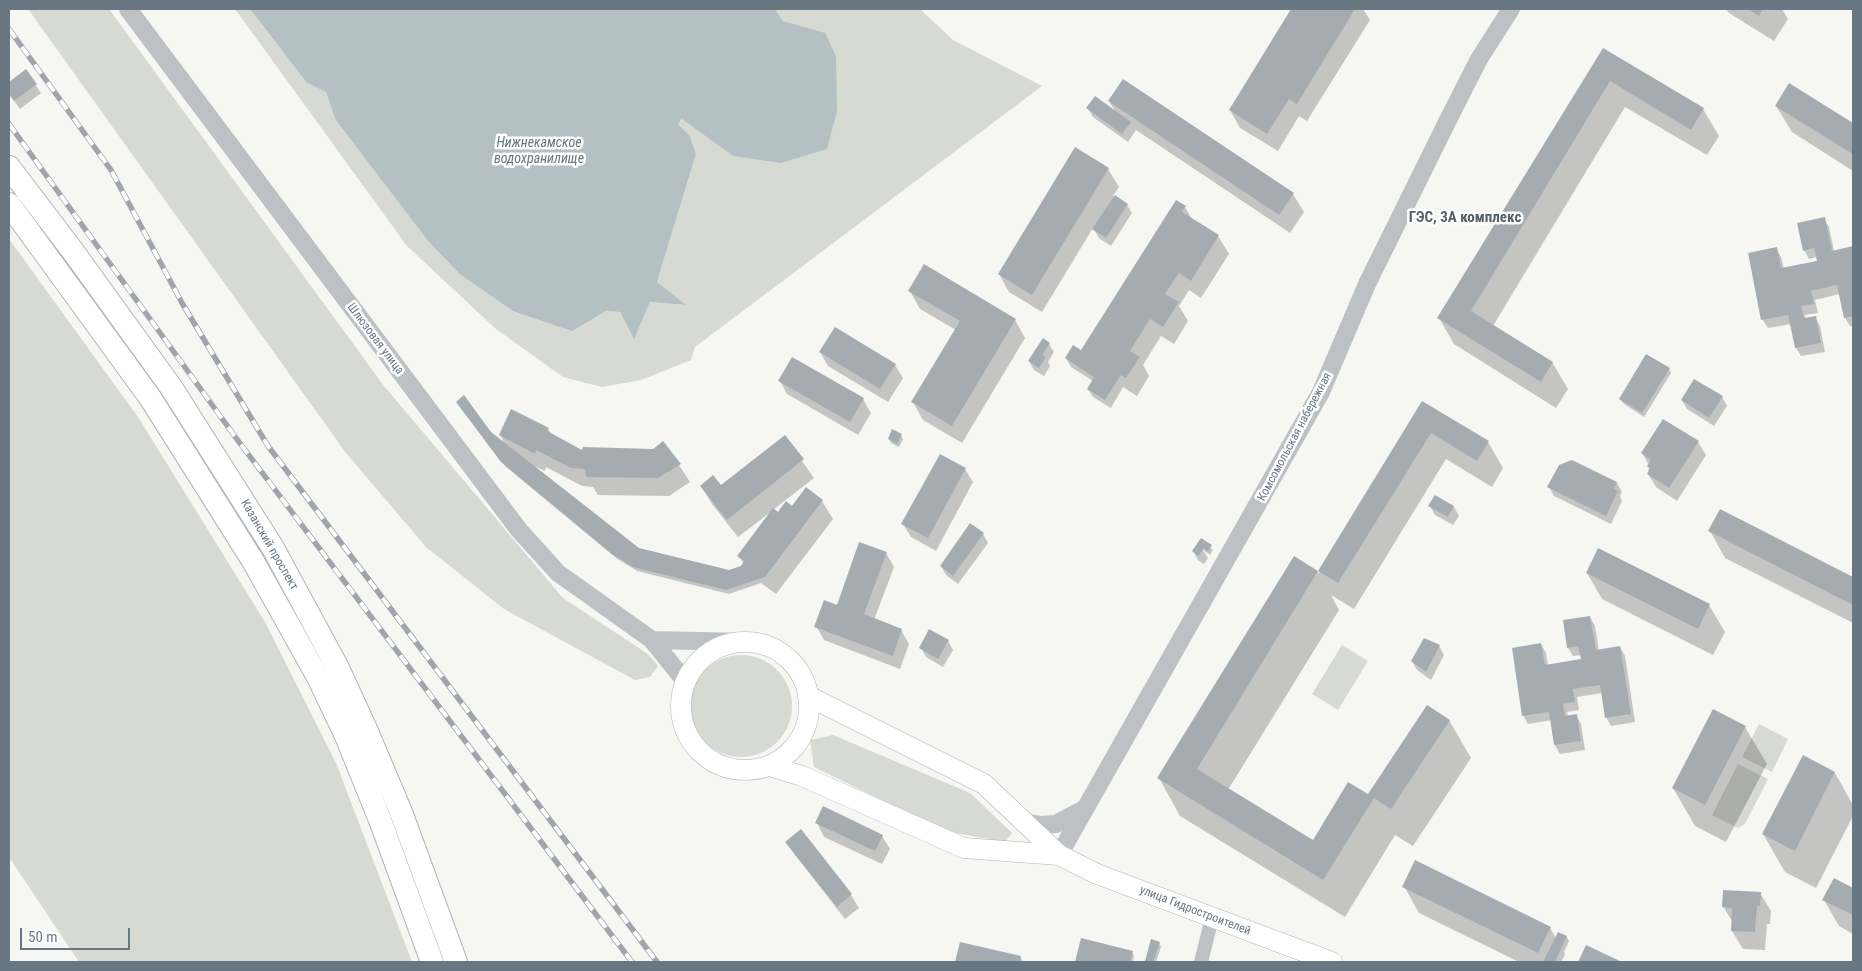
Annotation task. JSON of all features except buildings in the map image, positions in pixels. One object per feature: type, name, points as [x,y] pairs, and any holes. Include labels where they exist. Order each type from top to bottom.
[{"type":"main road","name":"Казанский проспект","points":[[9,168],[72,250],[171,387],[273,548],[338,668],[366,729],[401,812],[456,962]]},
{"type":"main road","name":"Казанский проспект","points":[[9,204],[151,399],[258,570],[319,679],[346,736],[380,820],[432,962]]},
{"type":"main road","points":[[770,766],[793,747],[802,733],[808,716],[808,696],[797,668],[782,654],[766,645],[747,642],[725,645],[707,654],[695,665],[686,681],[680,703],[682,718],[688,735],[700,752],[714,762],[732,768],[746,769],[770,766],[802,776],[964,848],[1059,855]]},
{"type":"main road","points":[[808,696],[984,784],[1059,855]]},
{"type":"main road","name":"улица Гидростроителей","points":[[1059,855],[1097,874],[1332,962]]},
{"type":"street","name":"Шлюзовая улица","points":[[128,9],[519,530],[558,573],[652,640],[686,681]]},
{"type":"street","name":"Комсомольская набережная","points":[[1059,855],[1321,392],[1367,284],[1448,120],[1479,59],[1511,9]]},
{"type":"street","points":[[652,640],[747,642]]},
{"type":"street","points":[[1024,822],[1041,825],[1056,824],[1086,807]]},
{"type":"street","points":[[1201,962],[1212,918]]},
{"type":"shaded area","points":[[28,9],[109,9],[384,386],[563,598],[648,654],[658,666],[650,677],[635,680],[504,609],[426,547],[346,453]]},
{"type":"shaded area","points":[[235,9],[250,9],[307,83],[326,92],[335,119],[428,241],[461,274],[572,330],[606,311],[620,312],[634,338],[650,302],[685,305],[657,282],[696,154],[690,136],[678,124],[683,119],[733,156],[783,21],[775,9],[920,9],[953,40],[1042,86],[695,347],[691,360],[641,380],[602,387],[563,377],[496,329],[407,246]]},
{"type":"shaded area","points":[[9,239],[138,417],[265,622],[336,763],[412,962],[79,962],[9,857]]},
{"type":"shaded area","points":[[1342,645],[1368,661],[1338,710],[1312,694]]},
{"type":"shaded area","points":[[741,655],[761,659],[777,670],[788,686],[792,706],[788,726],[777,742],[761,753],[741,757],[721,753],[705,742],[694,726],[690,706],[694,686],[705,670],[721,659]]},
{"type":"shaded area","points":[[1759,724],[1788,739],[1772,772],[1742,757]]},
{"type":"shaded area","points":[[833,735],[970,793],[1012,833],[1005,842],[945,831],[814,767],[810,740]]},
{"type":"shaded area","points":[[1738,764],[1768,779],[1745,824],[1738,828],[1712,815]]},
{"type":"water","name":"Нижнекамское водохранилище","points":[[250,9],[775,9],[783,21],[825,33],[836,56],[837,111],[827,149],[781,163],[733,156],[682,119],[678,124],[690,136],[696,154],[657,282],[686,305],[650,302],[634,339],[620,312],[606,311],[572,331],[513,311],[460,274],[428,241],[335,119],[326,92],[307,83]]},
{"type":"railway","points":[[9,29],[111,170],[182,303],[268,446],[657,962]]},
{"type":"railway","points":[[9,124],[239,442],[632,962]]},
{"type":"district","name":"ГЭС, 3А комплекс","points":[[1465,218]]}]
